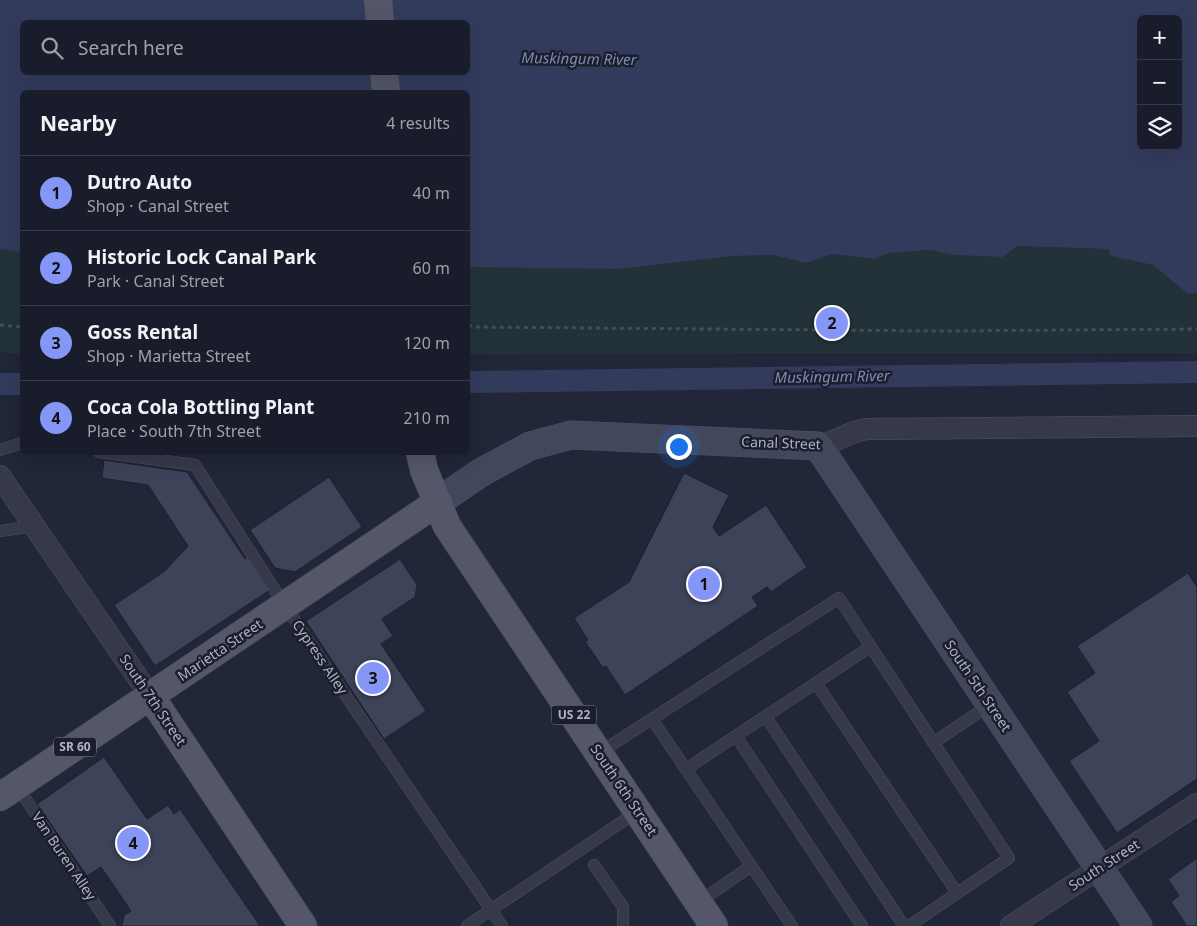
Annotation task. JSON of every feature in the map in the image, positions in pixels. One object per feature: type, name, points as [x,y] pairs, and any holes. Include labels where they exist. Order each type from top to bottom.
[{"type":"main road","points":[[378,0],[380,20]]},
{"type":"main road","points":[[384,75],[386,90]]},
{"type":"main road","name":"Canal Street","points":[[438,502],[480,473],[530,446],[571,434],[818,446]]},
{"type":"main road","name":"South 5th Street","points":[[818,446],[1138,926]]},
{"type":"main road","name":"US 22","points":[[421,455],[424,470],[438,502]]},
{"type":"main road","name":"Marietta Street","points":[[9,792],[438,502]]},
{"type":"main road","name":"South 6th Street","points":[[438,502],[447,526],[638,811],[705,918]]},
{"type":"main road","name":"South 7th Street","points":[[151,697],[303,926]]},
{"type":"street","name":"Canal Street","points":[[818,446],[837,441],[851,432],[867,428],[1197,426]]},
{"type":"street","name":"South 7th Street","points":[[0,476],[151,697]]},
{"type":"street","name":"South Street","points":[[1012,926],[1197,804]]},
{"type":"lane","points":[[0,450],[20,443]]},
{"type":"lane","name":"Cypress Alley","points":[[121,455],[195,465],[285,606],[502,926]]},
{"type":"lane","points":[[0,531],[33,526]]},
{"type":"lane","points":[[599,753],[838,598],[1009,858],[909,926]]},
{"type":"lane","points":[[686,769],[870,647]]},
{"type":"lane","points":[[816,683],[957,894]]},
{"type":"lane","points":[[933,742],[991,704]]},
{"type":"lane","points":[[766,716],[904,926]]},
{"type":"lane","points":[[652,719],[792,926]]},
{"type":"lane","points":[[736,736],[862,926]]},
{"type":"lane","name":"Van Buren Alley","points":[[9,792],[110,926]]},
{"type":"lane","points":[[466,926],[638,811]]},
{"type":"lane","points":[[594,864],[623,907],[623,926]]},
{"type":"lane","points":[[705,918],[751,866]]},
{"type":"path","points":[[0,325],[20,327]]},
{"type":"path","points":[[470,326],[476,328],[943,331],[1197,329]]},
{"type":"shaded area","points":[[1017,246],[1108,249],[1111,256],[1153,265],[1188,294],[1197,293],[1197,353],[470,354],[470,266],[618,269],[732,256],[773,255],[806,263],[832,254],[875,259],[889,253],[930,250],[955,255],[1003,257]]},
{"type":"shaded area","points":[[0,249],[20,252],[20,354],[0,352]]},
{"type":"water","points":[[0,0],[1197,0],[1197,293],[1188,294],[1153,265],[1111,256],[1108,249],[1017,246],[1003,257],[955,255],[930,250],[889,253],[875,259],[832,254],[806,263],[773,255],[732,256],[618,269],[470,267],[470,90],[20,90],[20,252],[0,249]]},
{"type":"building","points":[[104,460],[187,472],[245,559],[248,557],[270,590],[155,666],[114,605],[165,571],[188,546],[148,485],[102,478]]},
{"type":"building","points":[[684,473],[729,495],[713,527],[719,536],[766,505],[807,567],[771,592],[767,587],[752,597],[758,606],[625,695],[606,666],[603,668],[585,641],[588,640],[574,618],[629,582]]},
{"type":"building","points":[[329,477],[362,527],[295,572],[275,568],[250,530]]},
{"type":"building","points":[[400,559],[417,585],[415,597],[382,619],[393,636],[381,644],[426,711],[384,739],[306,621]]},
{"type":"building","points":[[1188,573],[1197,587],[1197,779],[1117,833],[1069,761],[1099,741],[1067,692],[1095,673],[1077,646]]},
{"type":"building","points":[[104,757],[147,819],[168,805],[174,814],[180,809],[260,926],[122,926],[124,915],[131,911],[101,867],[87,876],[37,804]]},
{"type":"building","points":[[1197,858],[1197,926],[1187,926],[1171,902],[1179,896],[1168,879]]},
{"type":"waterway","name":"Muskingum River","points":[[470,382],[1197,372]]},
{"type":"waterway","name":"Muskingum River","points":[[0,384],[20,384]]},
{"type":"place","name":"Historic Lock Canal Park","points":[[832,323]]},
{"type":"place","name":"Dutro Auto","points":[[704,584]]},
{"type":"place","name":"Goss Rental","points":[[373,678]]},
{"type":"place","name":"Coca Cola Bottling Plant","points":[[133,843]]}]
